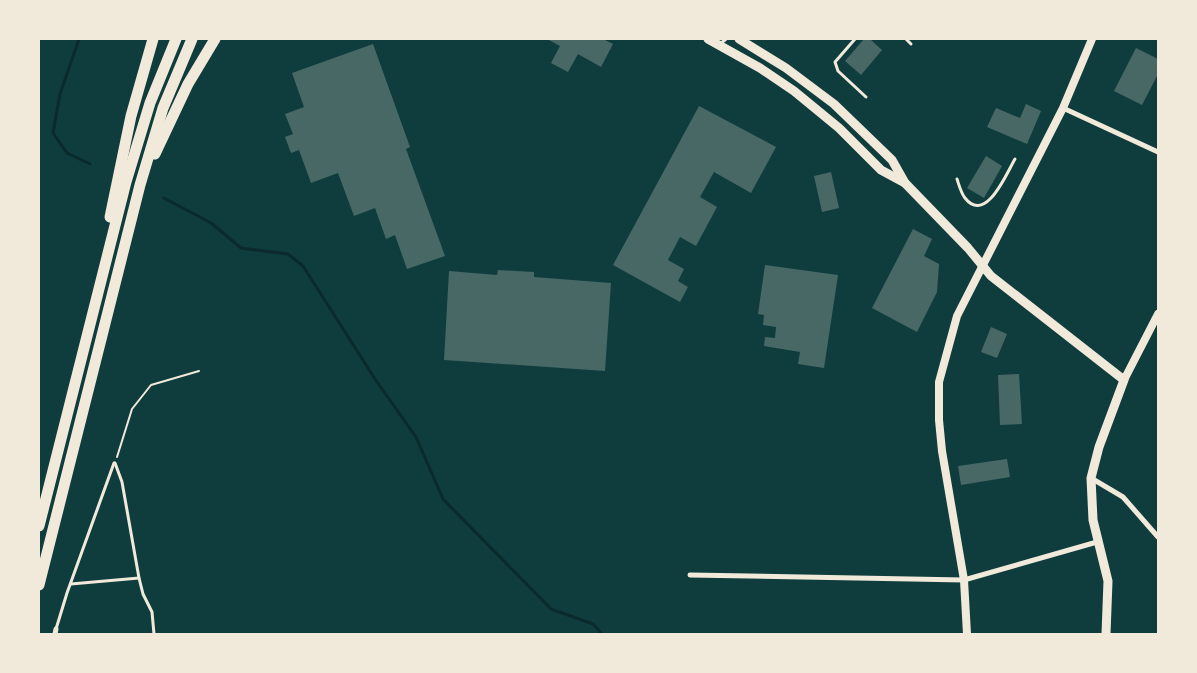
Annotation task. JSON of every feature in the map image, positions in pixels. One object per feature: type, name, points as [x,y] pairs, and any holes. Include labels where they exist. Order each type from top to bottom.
[{"type":"highway","points":[[93,312],[122,156],[153,39]]},
{"type":"highway","points":[[39,526],[138,141],[160,76],[176,39]]},
{"type":"highway","points":[[39,585],[140,185],[163,108],[192,39]]},
{"type":"highway","points":[[140,185],[188,84],[215,39]]},
{"type":"main road","points":[[708,39],[722,41],[802,97],[839,128],[882,170],[905,183]]},
{"type":"main road","points":[[739,39],[786,68],[834,104],[892,160],[905,183],[968,248],[991,276],[1124,380],[1099,447],[1091,478],[1093,520],[1108,581],[1106,634]]},
{"type":"street","points":[[967,634],[964,580],[942,451],[939,420],[939,382],[957,316],[1063,108],[1092,39]]},
{"type":"street","points":[[1063,108],[1158,152]]},
{"type":"street","points":[[1124,380],[1158,314]]},
{"type":"street","points":[[1091,478],[1123,497],[1158,536]]},
{"type":"street","points":[[690,575],[964,580],[1098,542]]},
{"type":"lane","points":[[855,39],[835,62],[838,71],[866,97]]},
{"type":"lane","points":[[906,39],[911,44]]},
{"type":"lane","points":[[957,179],[965,198],[973,204],[982,205],[992,200],[1015,159]]},
{"type":"lane","points":[[115,463],[122,482],[139,578],[143,594],[152,612],[154,634]]},
{"type":"lane","points":[[55,631],[115,463]]},
{"type":"lane","points":[[71,584],[139,578]]},
{"type":"path","points":[[115,463],[132,409],[151,385],[198,371]]},
{"type":"building","points":[[547,39],[603,39],[613,44],[601,67],[578,54],[568,72],[551,63],[560,46]]},
{"type":"building","points":[[864,39],[870,39],[882,50],[861,75],[845,61]]},
{"type":"building","points":[[373,44],[410,147],[406,149],[445,256],[407,269],[395,235],[386,239],[375,208],[354,216],[338,173],[311,183],[299,150],[291,153],[285,137],[293,134],[285,114],[304,107],[292,73]]},
{"type":"building","points":[[1136,48],[1158,59],[1158,74],[1142,105],[1114,91]]},
{"type":"building","points":[[1026,104],[1041,111],[1027,144],[987,127],[996,108],[1020,118]]},
{"type":"building","points":[[699,106],[776,147],[751,193],[714,172],[700,197],[717,207],[696,246],[680,237],[668,260],[684,269],[678,281],[688,287],[680,302],[613,265]]},
{"type":"building","points":[[986,156],[1002,166],[984,198],[967,188]]},
{"type":"building","points":[[831,172],[839,208],[822,212],[814,176]]},
{"type":"building","points":[[913,229],[932,239],[924,256],[939,264],[937,292],[917,332],[872,308]]},
{"type":"building","points":[[765,265],[838,275],[824,368],[798,364],[800,352],[764,346],[765,337],[775,338],[776,327],[763,325],[764,315],[758,314]]},
{"type":"building","points":[[498,270],[534,272],[534,277],[611,283],[605,371],[444,360],[449,271],[497,275]]},
{"type":"building","points":[[991,327],[1007,334],[997,358],[981,352]]},
{"type":"building","points":[[1019,374],[1022,424],[1000,425],[998,375]]},
{"type":"building","points":[[1007,459],[1010,477],[961,485],[958,466]]},
{"type":"waterway","points":[[79,39],[60,94],[53,133],[67,153],[90,164]]},
{"type":"waterway","points":[[164,198],[211,223],[241,248],[288,254],[303,266],[375,379],[416,437],[443,499],[551,609],[593,624],[602,634]]}]
